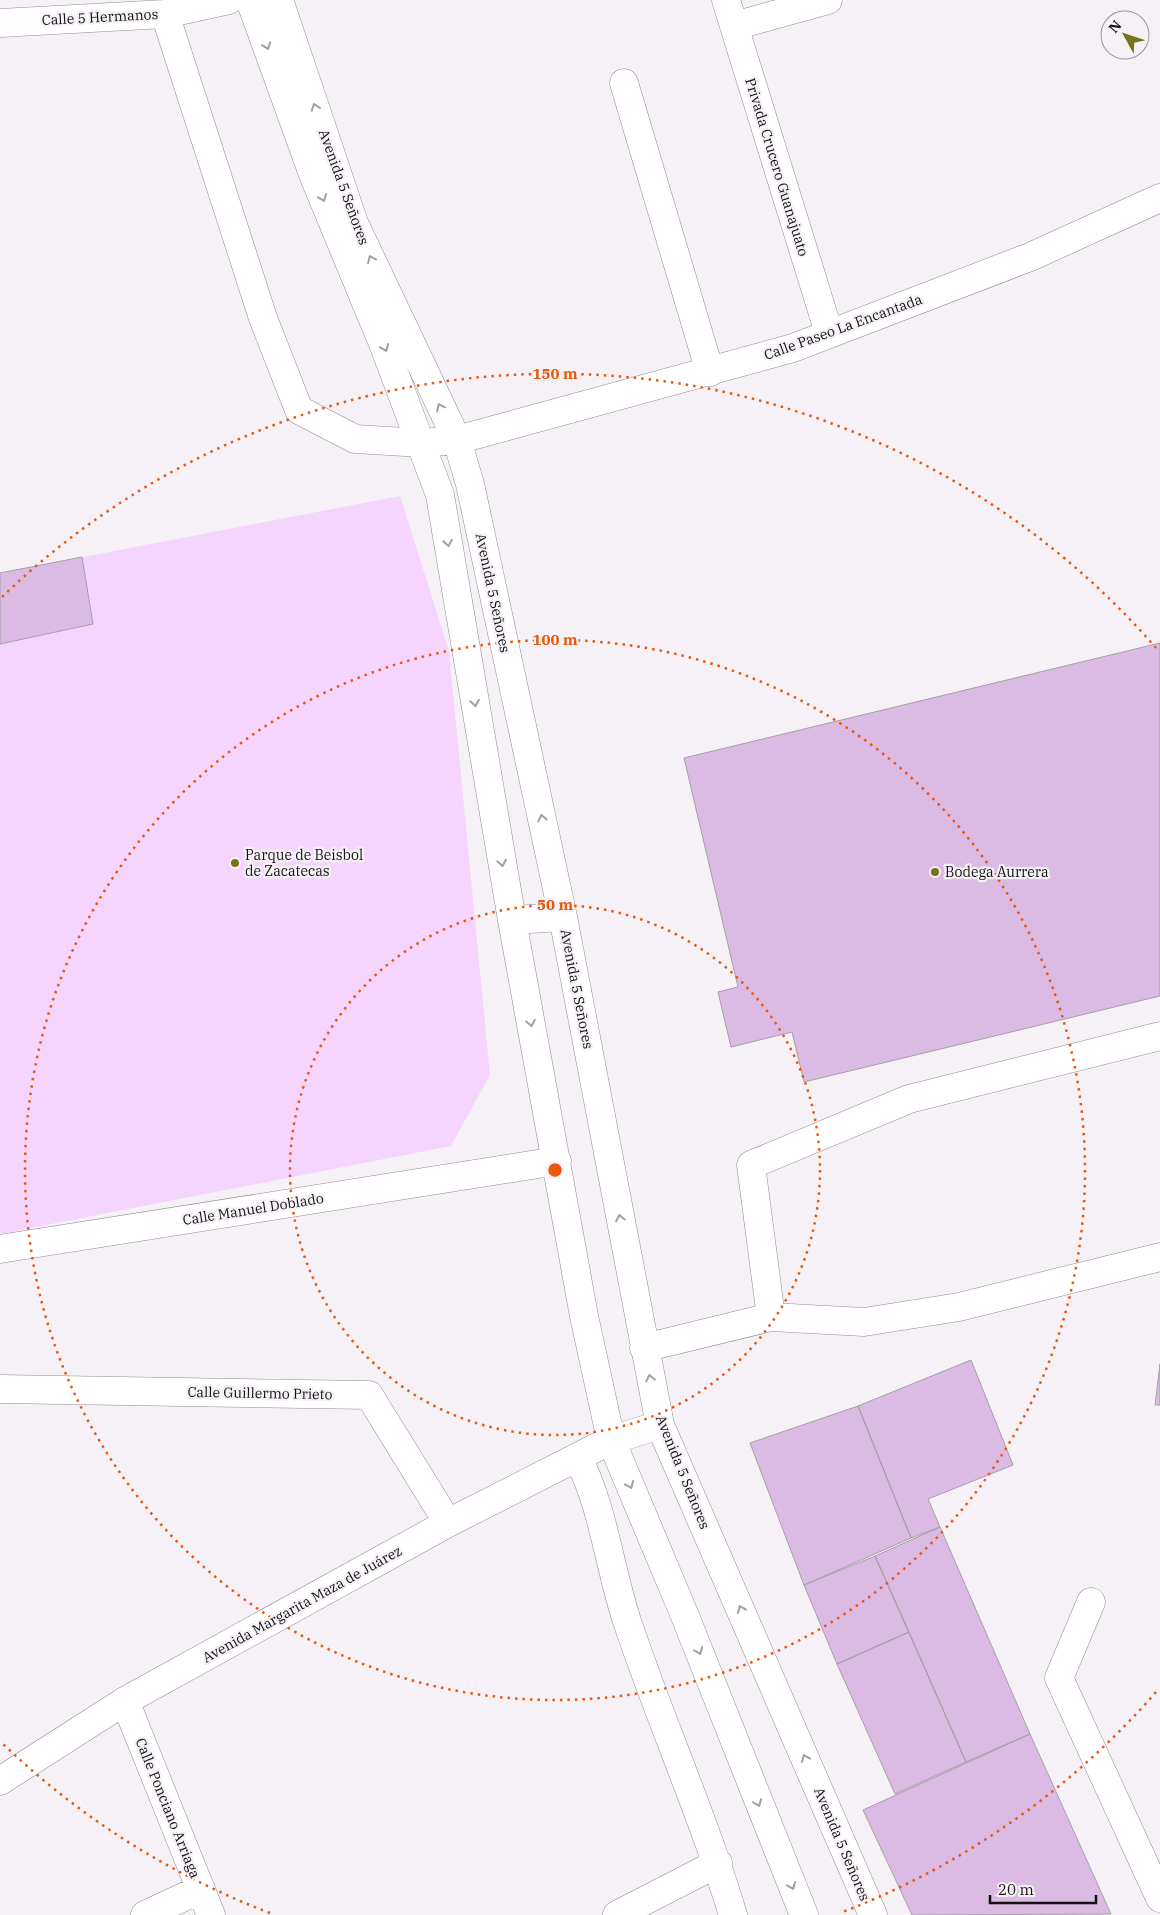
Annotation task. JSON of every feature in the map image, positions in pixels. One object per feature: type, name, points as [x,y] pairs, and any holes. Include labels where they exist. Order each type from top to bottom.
[{"type":"street","name":"Calle 5 Hermanos","points":[[0,23],[165,14],[229,0]]},
{"type":"street","name":"Avenida 5 Señores","points":[[250,0],[314,177],[422,443],[440,495],[512,920],[584,1316],[611,1440],[685,1616],[804,1915]]},
{"type":"street","name":"Avenida 5 Señores","points":[[279,0],[354,223],[457,440],[470,484],[563,917],[660,1425],[873,1915]]},
{"type":"street","name":"Privada Crucero Guanajuato","points":[[726,0],[829,333]]},
{"type":"street","points":[[734,26],[828,0]]},
{"type":"street","name":"Calle Paseo La Encantada","points":[[165,14],[262,318],[298,410],[354,439],[422,443],[457,440],[793,348],[1030,257],[1160,198]]},
{"type":"street","points":[[624,83],[710,372]]},
{"type":"street","points":[[512,920],[563,917]]},
{"type":"street","points":[[771,1317],[751,1165],[909,1099],[1160,1036]]},
{"type":"street","name":"Calle Manuel Doblado","points":[[0,1249],[557,1161]]},
{"type":"street","points":[[644,1348],[771,1317],[864,1322],[959,1307],[1160,1257]]},
{"type":"street","name":"Calle Guillermo Prieto","points":[[0,1389],[369,1395],[448,1523]]},
{"type":"street","name":"Avenida Margarita Maza de Juárez","points":[[0,1781],[125,1701],[448,1523],[611,1440],[660,1425]]},
{"type":"street","points":[[578,1458],[591,1484],[627,1620],[718,1863],[733,1915]]},
{"type":"street","points":[[1091,1602],[1059,1678],[1160,1898]]},
{"type":"street","name":"Calle Ponciano Arriaga","points":[[125,1701],[211,1915]]},
{"type":"street","points":[[617,1915],[718,1863]]},
{"type":"street","points":[[145,1915],[201,1889]]},
{"type":"shaded area","name":"Parque de Beisbol de Zacatecas","points":[[400,496],[449,651],[490,1075],[451,1146],[0,1234],[0,573]]},
{"type":"building","points":[[82,557],[93,624],[0,644],[0,573]]},
{"type":"building","name":"Bodega Aurrera","points":[[1160,643],[1160,996],[804,1082],[792,1032],[731,1047],[718,992],[738,987],[684,758]]},
{"type":"building","points":[[971,1360],[1013,1465],[928,1499],[940,1527],[911,1538],[858,1406]]},
{"type":"building","points":[[1160,1364],[1160,1405],[1155,1405]]},
{"type":"building","points":[[858,1406],[911,1538],[804,1585],[750,1443]]},
{"type":"building","points":[[940,1527],[1030,1734],[966,1762],[875,1556]]},
{"type":"building","points":[[875,1556],[909,1632],[837,1664],[804,1585]]},
{"type":"building","points":[[909,1632],[966,1762],[895,1794],[837,1664]]},
{"type":"building","points":[[1030,1734],[1111,1914],[912,1915],[863,1810]]},
{"type":"place","name":"Parque de Beisbol de Zacatecas","points":[[235,863]]},
{"type":"place","name":"Bodega Aurrera","points":[[935,872]]}]
